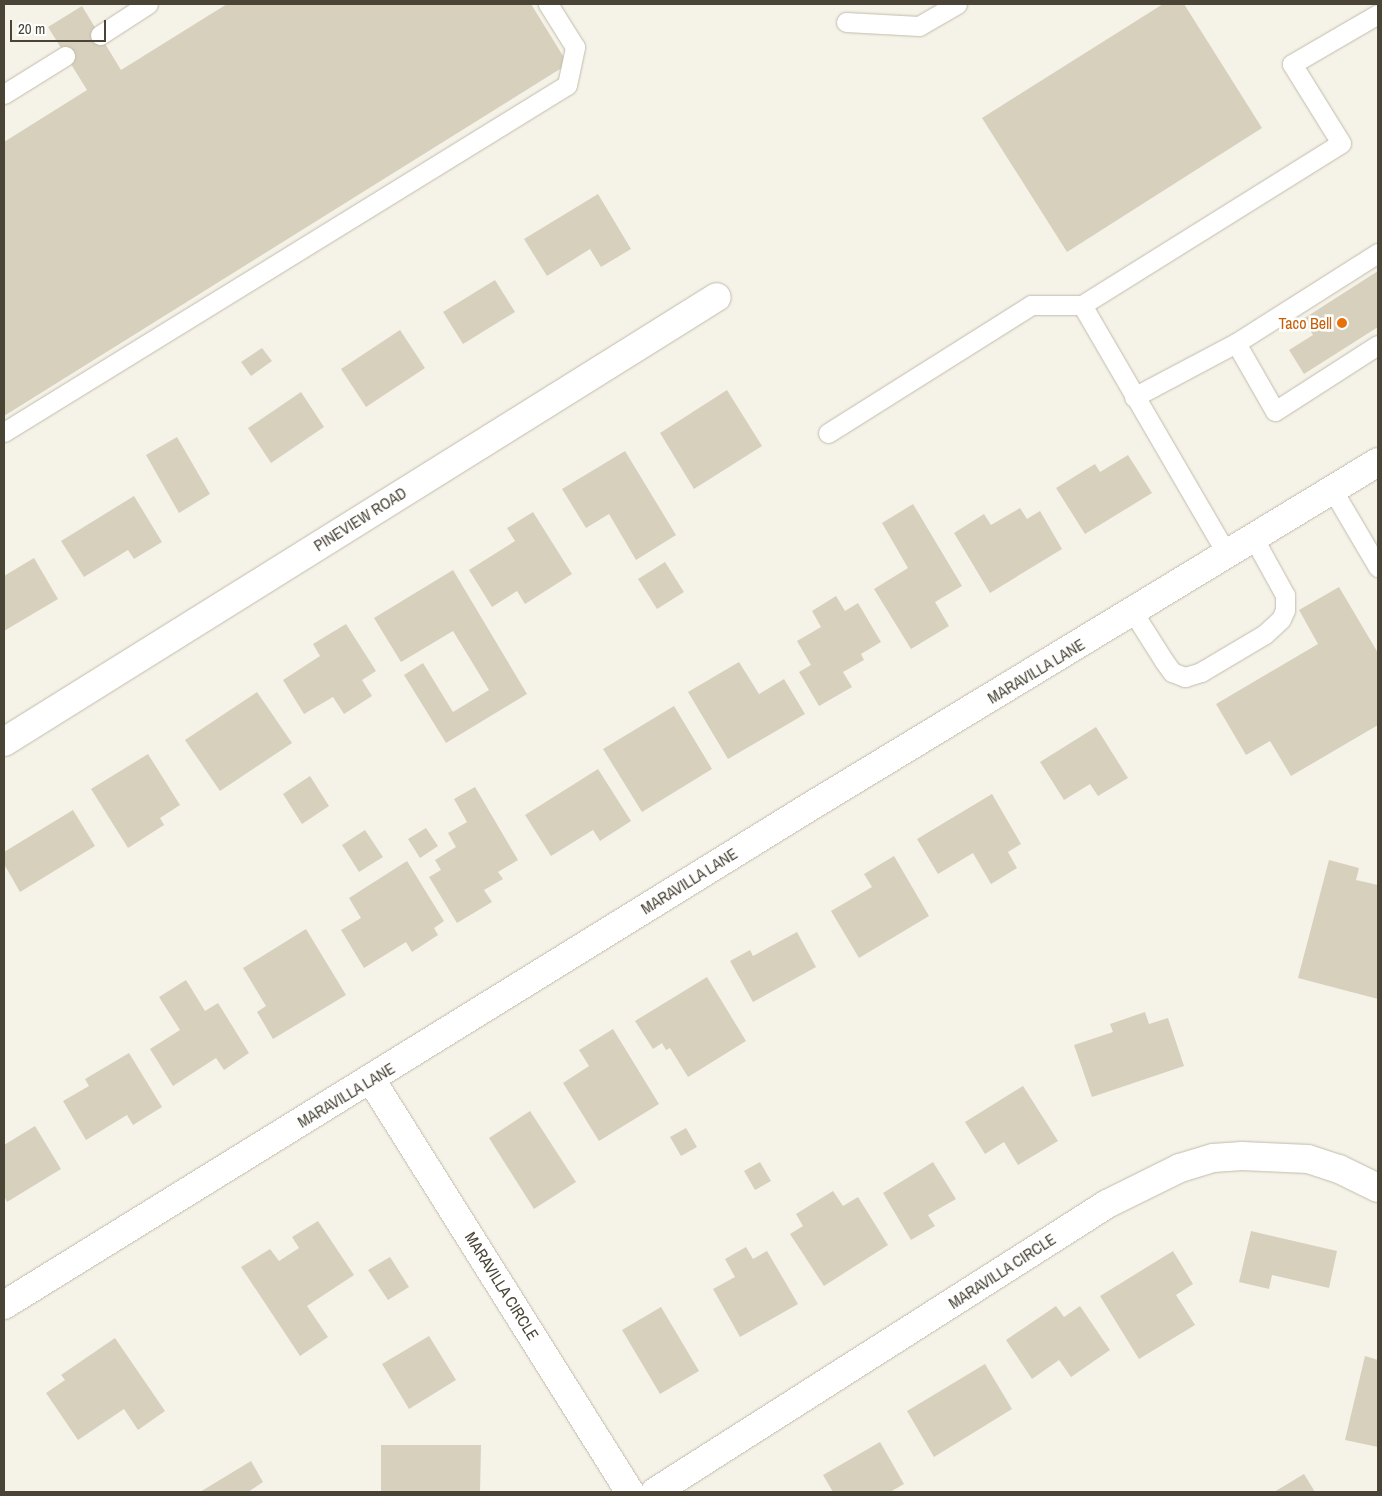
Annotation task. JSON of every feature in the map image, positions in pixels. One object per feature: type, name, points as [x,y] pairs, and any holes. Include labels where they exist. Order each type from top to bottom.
[{"type":"street","name":"PINEVIEW ROAD","points":[[4,742],[717,297]]},
{"type":"street","name":"MARAVILLA LANE","points":[[4,1305],[372,1081],[601,935],[1133,612],[1332,488],[1378,462]]},
{"type":"street","name":"MARAVILLA CIRCLE","points":[[372,1081],[630,1492]]},
{"type":"street","name":"MARAVILLA CIRCLE","points":[[654,1492],[1107,1204],[1180,1168],[1213,1158],[1292,1158],[1339,1169],[1378,1188]]},
{"type":"lane","points":[[100,34],[148,4]]},
{"type":"lane","points":[[4,432],[567,85],[575,46],[548,4]]},
{"type":"lane","points":[[846,22],[919,26],[957,4]]},
{"type":"lane","points":[[828,433],[1031,306],[1082,305],[1341,143],[1292,64],[1378,14]]},
{"type":"lane","points":[[4,94],[65,56]]},
{"type":"lane","points":[[1134,397],[1236,343],[1378,253]]},
{"type":"lane","points":[[1082,305],[1227,554]]},
{"type":"lane","points":[[1236,343],[1275,411],[1378,345]]},
{"type":"lane","points":[[1332,488],[1378,567]]},
{"type":"lane","points":[[1133,612],[1172,672],[1185,676],[1201,672],[1265,634],[1281,619],[1285,610],[1285,594],[1253,537]]},
{"type":"building","points":[[227,4],[531,4],[568,64],[4,416],[4,142],[87,90],[48,27],[82,6],[121,70]]},
{"type":"building","points":[[1163,4],[1184,4],[1262,128],[1067,252],[982,118]]},
{"type":"building","points":[[598,194],[631,249],[601,267],[590,249],[547,276],[524,239]]},
{"type":"building","name":"Taco Bell","points":[[1378,271],[1378,327],[1304,374],[1289,350],[1313,335],[1303,319]]},
{"type":"building","points":[[495,280],[515,312],[463,344],[443,312]]},
{"type":"building","points":[[400,330],[425,368],[366,407],[341,369]]},
{"type":"building","points":[[262,348],[272,361],[251,376],[241,362]]},
{"type":"building","points":[[727,390],[762,446],[694,489],[660,433]]},
{"type":"building","points":[[301,392],[324,427],[271,463],[248,428]]},
{"type":"building","points":[[177,437],[210,494],[179,513],[146,455]]},
{"type":"building","points":[[625,451],[676,535],[636,560],[609,514],[586,528],[562,489]]},
{"type":"building","points":[[1128,455],[1152,493],[1085,534],[1056,488],[1095,464],[1100,472]]},
{"type":"building","points":[[134,496],[162,542],[134,559],[128,550],[84,577],[61,541]]},
{"type":"building","points":[[913,504],[962,586],[935,602],[949,626],[911,649],[874,589],[908,568],[882,523]]},
{"type":"building","points":[[1020,508],[1027,519],[1040,511],[1062,549],[990,593],[954,533],[984,514],[991,525]]},
{"type":"building","points":[[533,512],[572,574],[525,604],[517,591],[492,607],[469,570],[515,541],[507,528]]},
{"type":"building","points":[[34,558],[58,599],[4,631],[4,576]]},
{"type":"building","points":[[665,562],[684,592],[657,609],[638,579]]},
{"type":"building","points":[[453,570],[527,694],[446,743],[404,675],[423,663],[453,712],[489,690],[453,631],[401,662],[374,618]]},
{"type":"building","points":[[1339,587],[1378,653],[1378,725],[1291,776],[1270,741],[1246,755],[1216,704],[1318,644],[1299,610]]},
{"type":"building","points":[[836,596],[845,611],[858,603],[881,642],[861,654],[864,660],[843,672],[852,687],[819,706],[799,672],[811,665],[797,641],[821,627],[812,611]]},
{"type":"building","points":[[346,624],[376,671],[362,680],[372,696],[344,714],[333,697],[304,714],[283,680],[320,656],[313,644]]},
{"type":"building","points":[[739,662],[759,694],[784,679],[805,714],[728,759],[688,692]]},
{"type":"building","points":[[257,692],[292,743],[220,791],[185,740]]},
{"type":"building","points":[[674,706],[712,769],[642,812],[603,749]]},
{"type":"building","points":[[1096,727],[1128,778],[1098,796],[1090,784],[1064,800],[1040,762]]},
{"type":"building","points":[[148,754],[180,805],[160,818],[164,825],[128,848],[91,789]]},
{"type":"building","points":[[598,769],[631,821],[600,841],[593,830],[551,856],[525,815]]},
{"type":"building","points":[[310,776],[329,806],[302,824],[283,794]]},
{"type":"building","points":[[475,787],[518,860],[498,872],[503,879],[484,890],[492,902],[457,923],[429,877],[441,870],[435,860],[456,847],[448,833],[467,822],[454,799]]},
{"type":"building","points":[[992,794],[1021,844],[1008,852],[1017,868],[991,884],[973,853],[938,874],[917,839]]},
{"type":"building","points":[[73,810],[95,846],[20,892],[4,864],[4,852]]},
{"type":"building","points":[[426,828],[438,846],[420,858],[408,839]]},
{"type":"building","points":[[365,830],[383,857],[359,872],[342,845]]},
{"type":"building","points":[[894,856],[929,916],[859,958],[831,911],[872,887],[864,874]]},
{"type":"building","points":[[1329,860],[1359,868],[1356,880],[1378,885],[1378,999],[1298,978]]},
{"type":"building","points":[[407,861],[444,921],[434,928],[438,935],[412,952],[406,942],[364,968],[341,930],[361,918],[349,898]]},
{"type":"building","points":[[306,929],[346,995],[273,1039],[257,1012],[266,1006],[243,968]]},
{"type":"building","points":[[797,932],[816,967],[753,1002],[730,961],[750,950],[753,956]]},
{"type":"building","points":[[707,977],[746,1041],[688,1077],[670,1048],[666,1050],[662,1043],[653,1049],[635,1021]]},
{"type":"building","points":[[186,980],[205,1011],[218,1003],[249,1053],[224,1070],[216,1058],[173,1086],[150,1049],[180,1030],[159,997]]},
{"type":"building","points":[[1145,1012],[1149,1024],[1168,1018],[1184,1066],[1092,1097],[1074,1045],[1113,1032],[1110,1024]]},
{"type":"building","points":[[613,1029],[659,1104],[599,1141],[563,1083],[589,1066],[579,1050]]},
{"type":"building","points":[[129,1053],[162,1107],[133,1125],[127,1115],[86,1140],[63,1101],[89,1086],[85,1079]]},
{"type":"building","points":[[1023,1086],[1058,1141],[1018,1165],[1004,1142],[985,1154],[965,1122]]},
{"type":"building","points":[[530,1111],[576,1182],[534,1209],[489,1138]]},
{"type":"building","points":[[35,1126],[61,1169],[7,1202],[4,1196],[4,1145]]},
{"type":"building","points":[[686,1128],[697,1147],[681,1156],[670,1137]]},
{"type":"building","points":[[760,1162],[771,1181],[755,1190],[744,1171]]},
{"type":"building","points":[[933,1162],[956,1199],[928,1215],[935,1226],[911,1240],[883,1193]]},
{"type":"building","points":[[833,1191],[843,1206],[858,1197],[888,1245],[824,1286],[790,1234],[803,1226],[796,1214]]},
{"type":"building","points":[[318,1221],[354,1275],[307,1306],[328,1337],[300,1356],[241,1267],[270,1249],[279,1261],[299,1248],[292,1237]]},
{"type":"building","points":[[1251,1231],[1337,1251],[1329,1288],[1272,1275],[1269,1289],[1239,1282]]},
{"type":"building","points":[[746,1247],[753,1259],[767,1251],[798,1304],[740,1337],[713,1289],[735,1277],[725,1259]]},
{"type":"building","points":[[1173,1251],[1193,1284],[1176,1295],[1195,1325],[1139,1359],[1100,1296]]},
{"type":"building","points":[[390,1257],[409,1287],[388,1300],[368,1270]]},
{"type":"building","points":[[1056,1306],[1064,1317],[1080,1306],[1110,1350],[1071,1377],[1059,1360],[1032,1379],[1006,1340]]},
{"type":"building","points":[[661,1307],[699,1371],[660,1394],[622,1330]]},
{"type":"building","points":[[429,1336],[456,1380],[409,1409],[382,1364]]},
{"type":"building","points":[[115,1338],[165,1411],[138,1430],[124,1409],[78,1440],[46,1393],[65,1380],[61,1375]]},
{"type":"building","points":[[1365,1356],[1378,1360],[1378,1447],[1345,1440]]},
{"type":"building","points":[[985,1364],[1012,1409],[934,1457],[907,1411]]},
{"type":"building","points":[[880,1442],[904,1484],[890,1492],[833,1492],[823,1475]]},
{"type":"building","points":[[381,1445],[481,1445],[480,1492],[381,1492]]},
{"type":"building","points":[[251,1461],[263,1482],[248,1492],[200,1492]]},
{"type":"building","points":[[1304,1474],[1315,1492],[1274,1492]]},
{"type":"place","name":"Taco Bell","points":[[1342,323]]}]
